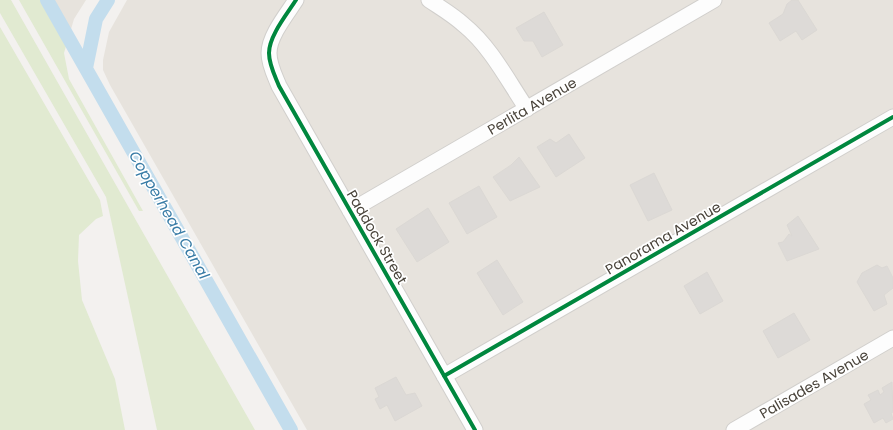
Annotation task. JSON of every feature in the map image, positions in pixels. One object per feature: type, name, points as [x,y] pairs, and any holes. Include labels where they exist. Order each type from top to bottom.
[{"type":"street","name":"Paddock Street","points":[[296,0],[274,35],[269,52],[272,70],[279,86],[475,430]]},
{"type":"street","points":[[429,0],[465,25],[479,40],[527,109]]},
{"type":"street","name":"Perlita Avenue","points":[[350,211],[713,0]]},
{"type":"street","name":"Panorama Avenue","points":[[444,376],[893,117]]},
{"type":"street","name":"Palisades Avenue","points":[[734,430],[893,338]]},
{"type":"shaded area","points":[[48,0],[86,0],[74,19],[69,36]]},
{"type":"shaded area","points":[[127,0],[893,0],[893,430],[307,430],[110,85],[103,70],[103,60],[109,32]]},
{"type":"green space","points":[[0,0],[11,0],[255,430],[157,430],[106,197],[0,13]]},
{"type":"green space","points":[[19,0],[48,0],[69,36],[64,53],[69,79],[143,211],[139,211]]},
{"type":"green space","points":[[0,27],[100,200],[103,216],[96,219],[79,235],[78,261],[82,300],[115,379],[125,430],[0,430]]},
{"type":"building","points":[[792,0],[798,0],[817,30],[802,40],[796,31],[780,41],[769,23],[783,14],[787,4]]},
{"type":"building","points":[[544,12],[563,45],[542,57],[533,41],[524,41],[516,28]]},
{"type":"building","points":[[569,134],[585,158],[556,177],[537,147],[550,139],[556,143]]},
{"type":"building","points":[[519,157],[540,187],[510,201],[493,177],[511,165]]},
{"type":"building","points":[[654,173],[672,210],[648,221],[630,185]]},
{"type":"building","points":[[479,186],[497,217],[467,234],[449,203]]},
{"type":"building","points":[[428,208],[449,242],[417,262],[396,229]]},
{"type":"building","points":[[798,216],[819,249],[787,261],[778,243],[783,242],[789,234],[792,236],[787,225]]},
{"type":"building","points":[[497,260],[523,302],[503,315],[477,273]]},
{"type":"building","points":[[877,265],[882,268],[887,266],[893,278],[893,288],[884,295],[887,304],[874,311],[857,282],[862,273]]},
{"type":"building","points":[[707,272],[723,301],[700,314],[684,286]]},
{"type":"building","points":[[794,313],[810,340],[778,358],[763,331]]},
{"type":"building","points":[[396,377],[406,395],[415,393],[422,406],[395,421],[387,405],[380,409],[375,399],[379,397],[375,388]]},
{"type":"building","points":[[892,382],[893,412],[891,413],[893,419],[886,423],[883,418],[874,423],[864,404],[871,400],[868,395],[878,390],[880,395],[884,392],[882,388]]},
{"type":"waterway","name":"Copperhead Canal","points":[[47,0],[291,430]]},
{"type":"waterway","points":[[86,68],[96,19],[108,0]]},
{"type":"cycle path","points":[[296,0],[275,32],[270,46],[269,57],[274,74],[279,86],[475,430]]},
{"type":"cycle path","points":[[444,376],[893,117]]}]
